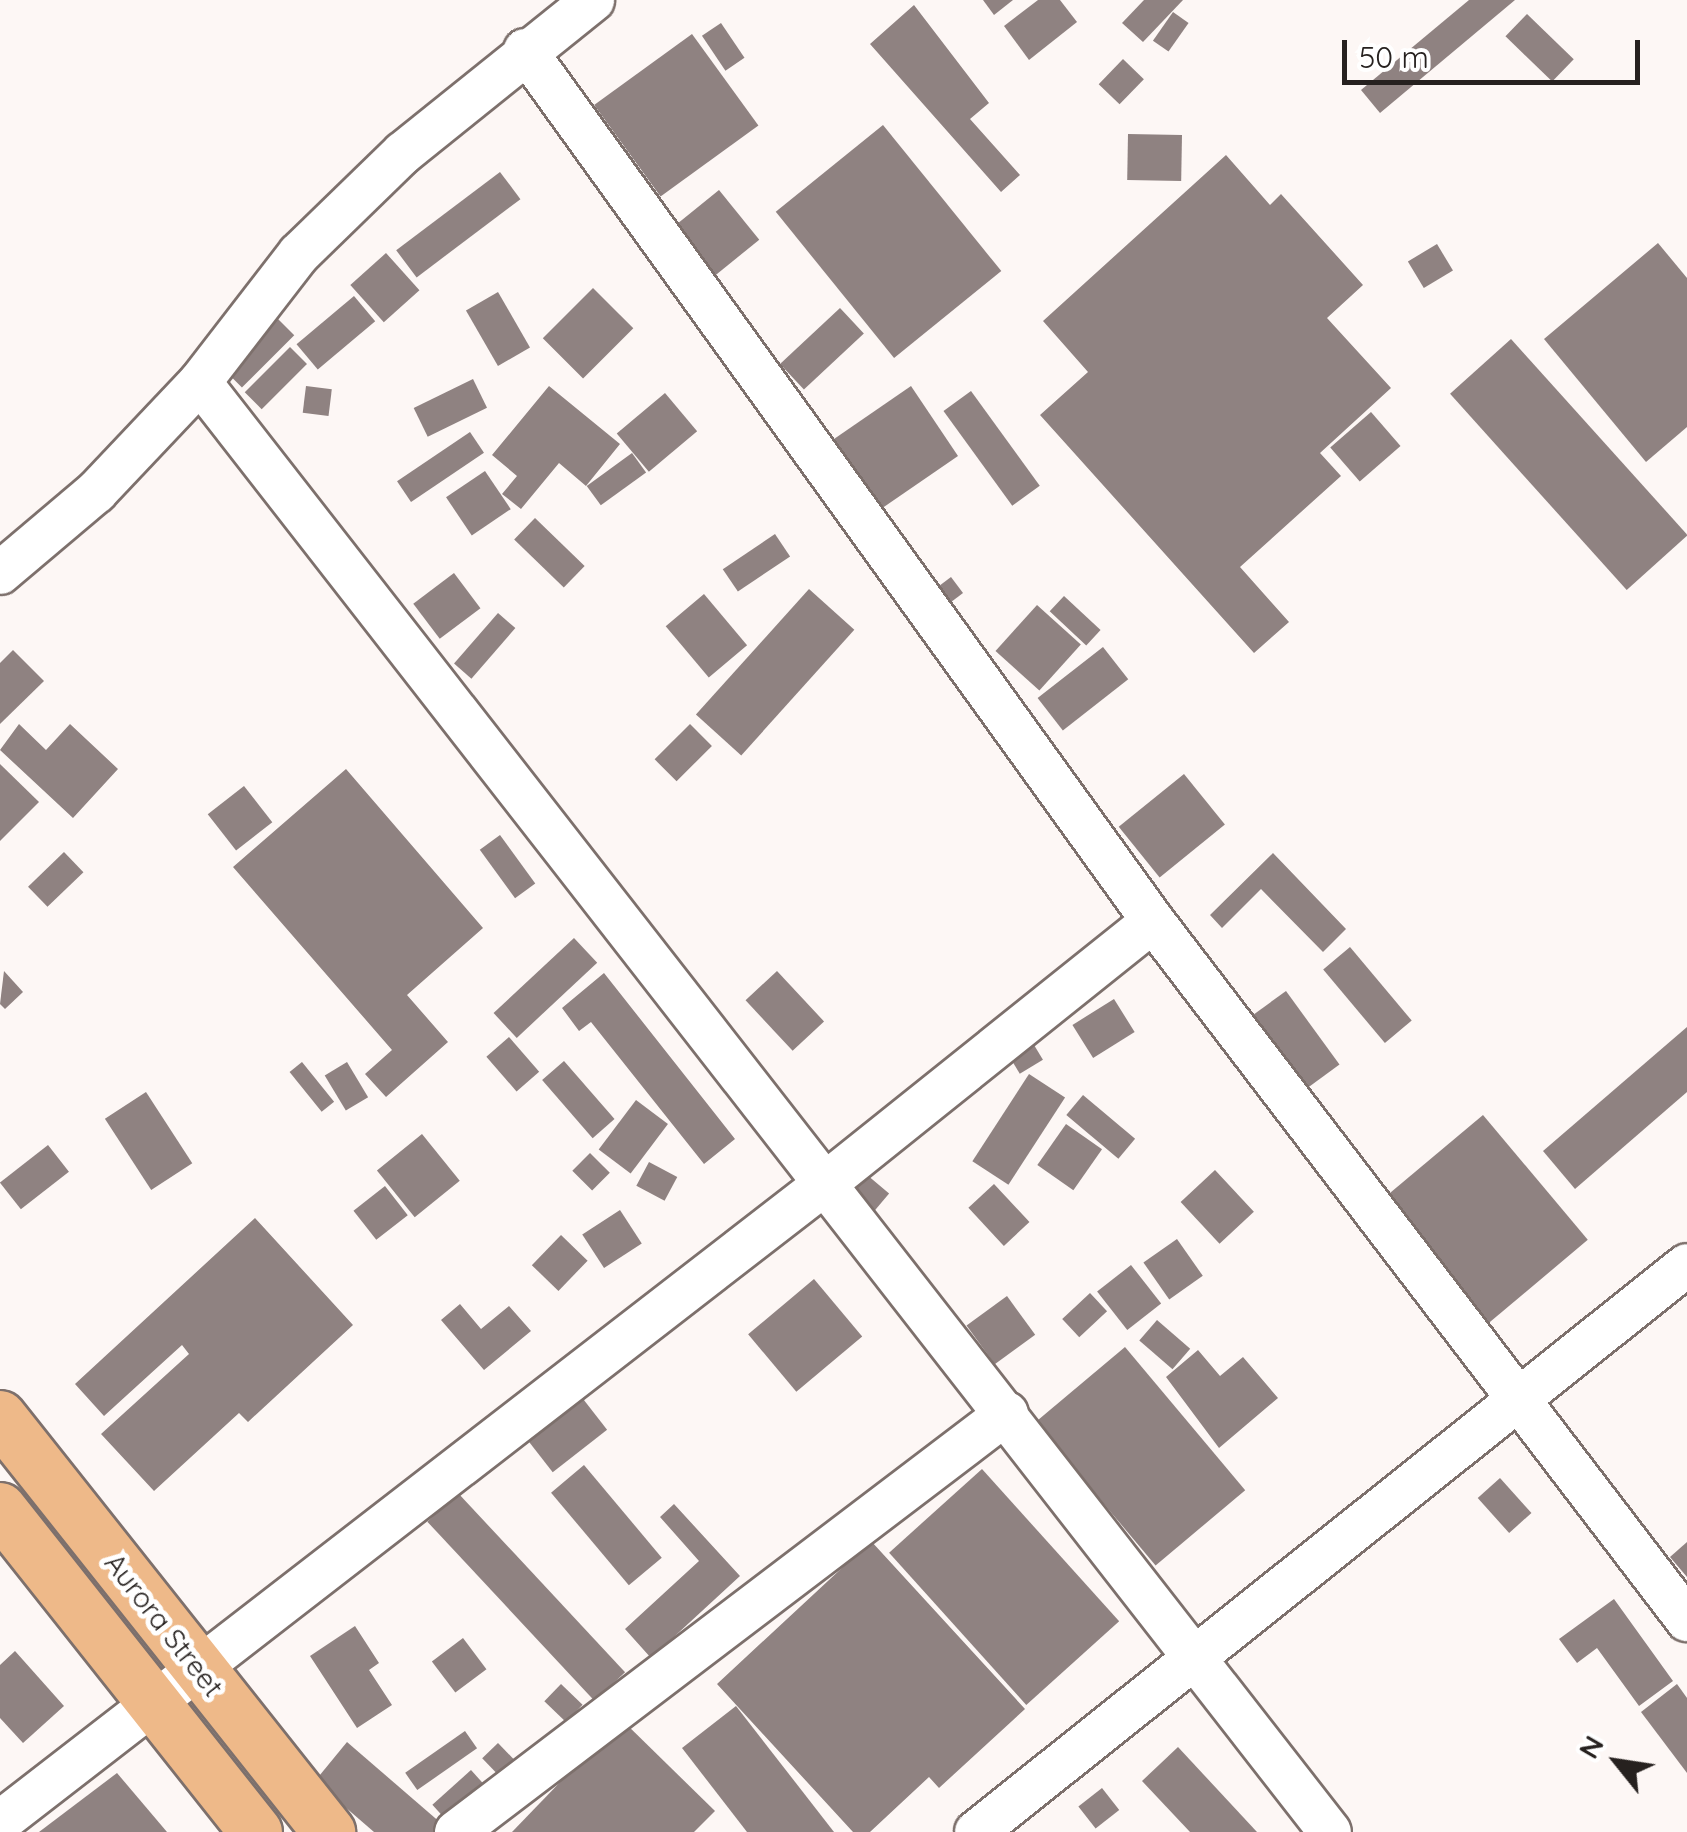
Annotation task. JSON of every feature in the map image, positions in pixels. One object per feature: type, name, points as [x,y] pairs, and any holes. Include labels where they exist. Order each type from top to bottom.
[{"type":"main road","name":"Aurora Street","points":[[0,1417],[329,1832]]},
{"type":"main road","name":"Aurora Street","points":[[0,1509],[154,1700],[250,1830]]},
{"type":"street","points":[[0,573],[96,492],[200,382],[300,254],[403,153],[525,50],[593,0]]},
{"type":"street","points":[[525,50],[1154,920],[1516,1403],[1687,1620]]},
{"type":"street","points":[[200,382],[1330,1832]]},
{"type":"street","points":[[0,1822],[826,1183],[1154,920]]},
{"type":"street","points":[[976,1832],[1198,1660],[1687,1264]]},
{"type":"street","points":[[456,1832],[1006,1413]]},
{"type":"building","points":[[983,0],[1013,0],[994,15]]},
{"type":"building","points":[[1038,0],[1060,0],[1077,22],[1029,60],[1004,26]]},
{"type":"building","points":[[1144,0],[1183,0],[1143,42],[1122,23]]},
{"type":"building","points":[[1469,0],[1515,0],[1380,113],[1361,90]]},
{"type":"building","points":[[914,5],[989,103],[970,119],[1020,175],[1001,192],[870,44]]},
{"type":"building","points":[[1173,12],[1189,23],[1168,52],[1153,41]]},
{"type":"building","points":[[1527,14],[1574,59],[1552,81],[1505,36]]},
{"type":"building","points":[[721,23],[744,58],[725,71],[702,36]]},
{"type":"building","points":[[692,34],[758,125],[661,197],[594,105]]},
{"type":"building","points":[[1123,59],[1144,79],[1120,104],[1099,84]]},
{"type":"building","points":[[883,125],[1001,271],[894,358],[776,212]]},
{"type":"building","points":[[1128,134],[1182,135],[1181,181],[1127,180]]},
{"type":"building","points":[[1226,155],[1270,205],[1281,194],[1363,285],[1327,318],[1391,388],[1320,453],[1341,476],[1240,567],[1289,622],[1254,653],[1040,415],[1088,372],[1043,321]]},
{"type":"building","points":[[500,172],[520,199],[417,277],[396,250]]},
{"type":"building","points":[[719,190],[759,240],[714,276],[674,227]]},
{"type":"building","points":[[1658,243],[1687,278],[1687,427],[1646,462],[1544,339]]},
{"type":"building","points":[[1437,244],[1453,271],[1424,288],[1408,262]]},
{"type":"building","points":[[386,253],[419,290],[384,322],[350,285]]},
{"type":"building","points":[[593,288],[633,328],[583,379],[543,338]]},
{"type":"building","points":[[498,292],[530,347],[498,366],[466,310]]},
{"type":"building","points":[[354,296],[375,321],[318,369],[297,344]]},
{"type":"building","points":[[840,308],[864,334],[804,390],[780,364]]},
{"type":"building","points":[[278,319],[294,335],[242,388],[226,371]]},
{"type":"building","points":[[1511,339],[1687,534],[1627,590],[1450,394]]},
{"type":"building","points":[[290,347],[307,364],[262,409],[245,392]]},
{"type":"building","points":[[473,379],[487,408],[428,437],[414,408]]},
{"type":"building","points":[[306,386],[332,389],[329,416],[303,413]]},
{"type":"building","points":[[549,386],[620,444],[586,486],[559,463],[521,509],[502,494],[517,476],[492,455]]},
{"type":"building","points":[[911,386],[958,456],[878,511],[818,450]]},
{"type":"building","points":[[971,391],[1040,486],[1012,506],[943,411]]},
{"type":"building","points":[[665,393],[697,431],[649,472],[617,433]]},
{"type":"building","points":[[1371,412],[1401,446],[1360,481],[1330,447]]},
{"type":"building","points":[[470,432],[484,453],[411,502],[397,481]]},
{"type":"building","points":[[632,453],[646,472],[601,505],[587,486]]},
{"type":"building","points":[[485,471],[511,509],[472,535],[446,497]]},
{"type":"building","points":[[535,518],[585,566],[564,588],[514,540]]},
{"type":"building","points":[[775,534],[790,556],[738,592],[723,569]]},
{"type":"building","points":[[454,573],[480,608],[440,639],[413,604]]},
{"type":"building","points":[[951,577],[963,593],[933,615],[921,599]]},
{"type":"building","points":[[809,589],[854,630],[741,755],[696,715]]},
{"type":"building","points":[[704,594],[747,645],[709,677],[666,626]]},
{"type":"building","points":[[1064,596],[1101,630],[1086,645],[1050,611]]},
{"type":"building","points":[[1037,605],[1081,644],[1039,691],[996,651]]},
{"type":"building","points":[[498,613],[515,628],[471,679],[454,664]]},
{"type":"building","points":[[1103,647],[1128,679],[1063,730],[1038,698]]},
{"type":"building","points":[[13,650],[44,681],[0,724],[0,663]]},
{"type":"building","points":[[19,724],[46,750],[70,724],[118,769],[73,818],[0,750]]},
{"type":"building","points":[[690,724],[712,746],[677,781],[655,759]]},
{"type":"building","points":[[0,764],[39,802],[0,841]]},
{"type":"building","points":[[346,769],[483,928],[407,995],[448,1042],[386,1097],[365,1074],[392,1050],[233,867]]},
{"type":"building","points":[[1184,774],[1225,825],[1160,877],[1119,827]]},
{"type":"building","points":[[244,786],[272,822],[236,851],[208,814]]},
{"type":"building","points":[[500,835],[535,884],[515,898],[480,850]]},
{"type":"building","points":[[64,852],[83,872],[47,907],[28,887]]},
{"type":"building","points":[[1273,853],[1346,929],[1323,952],[1261,889],[1222,928],[1210,915]]},
{"type":"building","points":[[574,938],[597,963],[517,1038],[494,1013]]},
{"type":"building","points":[[1350,947],[1412,1021],[1385,1043],[1323,969]]},
{"type":"building","points":[[4,971],[23,992],[5,1009],[0,1004]]},
{"type":"building","points":[[777,971],[824,1021],[793,1051],[746,1000]]},
{"type":"building","points":[[604,973],[735,1139],[704,1164],[591,1022],[579,1031],[562,1008]]},
{"type":"building","points":[[1286,991],[1339,1065],[1302,1092],[1249,1018]]},
{"type":"building","points":[[1114,999],[1135,1032],[1093,1058],[1072,1025]]},
{"type":"building","points":[[1687,1027],[1687,1092],[1575,1189],[1543,1151]]},
{"type":"building","points":[[1028,1035],[1043,1060],[1020,1074],[1005,1049]]},
{"type":"building","points":[[509,1037],[539,1072],[517,1091],[486,1057]]},
{"type":"building","points":[[564,1061],[615,1119],[593,1138],[542,1080]]},
{"type":"building","points":[[302,1062],[334,1102],[322,1112],[290,1072]]},
{"type":"building","points":[[347,1062],[368,1097],[346,1111],[325,1075]]},
{"type":"building","points":[[1029,1074],[1065,1097],[1008,1185],[972,1161]]},
{"type":"building","points":[[146,1092],[192,1163],[151,1190],[105,1119]]},
{"type":"building","points":[[1083,1095],[1135,1139],[1118,1159],[1066,1115]]},
{"type":"building","points":[[636,1100],[668,1124],[631,1174],[599,1150]]},
{"type":"building","points":[[1483,1115],[1588,1240],[1487,1325],[1382,1200]]},
{"type":"building","points":[[1066,1124],[1102,1149],[1073,1190],[1037,1165]]},
{"type":"building","points":[[422,1134],[460,1181],[415,1217],[377,1171]]},
{"type":"building","points":[[48,1145],[69,1172],[21,1209],[0,1183]]},
{"type":"building","points":[[590,1153],[610,1173],[592,1190],[572,1171]]},
{"type":"building","points":[[649,1162],[677,1177],[665,1201],[636,1186]]},
{"type":"building","points":[[860,1169],[889,1193],[874,1211],[845,1187]]},
{"type":"building","points":[[1215,1170],[1254,1212],[1220,1244],[1181,1202]]},
{"type":"building","points":[[994,1184],[1029,1222],[1004,1246],[968,1208]]},
{"type":"building","points":[[385,1186],[408,1215],[376,1240],[353,1211]]},
{"type":"building","points":[[620,1210],[642,1244],[604,1268],[582,1235]]},
{"type":"building","points":[[255,1218],[353,1325],[248,1422],[239,1413],[154,1491],[101,1434],[189,1354],[182,1345],[104,1416],[75,1384]]},
{"type":"building","points":[[561,1235],[588,1261],[558,1291],[532,1265]]},
{"type":"building","points":[[1177,1239],[1203,1276],[1169,1299],[1143,1263]]},
{"type":"building","points":[[1131,1265],[1161,1304],[1127,1330],[1097,1291]]},
{"type":"building","points":[[814,1279],[862,1336],[796,1392],[748,1334]]},
{"type":"building","points":[[1090,1293],[1107,1311],[1079,1337],[1062,1319]]},
{"type":"building","points":[[1007,1296],[1035,1335],[995,1364],[967,1325]]},
{"type":"building","points":[[460,1304],[481,1329],[509,1306],[531,1331],[484,1370],[441,1320]]},
{"type":"building","points":[[1157,1320],[1190,1349],[1172,1369],[1139,1340]]},
{"type":"building","points":[[1125,1347],[1245,1490],[1156,1565],[1035,1422]]},
{"type":"building","points":[[1198,1350],[1220,1376],[1243,1357],[1278,1398],[1219,1448],[1166,1377]]},
{"type":"building","points":[[580,1395],[607,1430],[553,1472],[526,1437]]},
{"type":"building","points":[[584,1465],[662,1558],[629,1585],[551,1493]]},
{"type":"building","points":[[982,1469],[1119,1621],[1026,1705],[889,1553]]},
{"type":"building","points":[[1500,1478],[1531,1513],[1509,1533],[1478,1498]]},
{"type":"building","points":[[458,1493],[625,1672],[594,1701],[427,1522]]},
{"type":"building","points":[[674,1504],[740,1576],[651,1658],[625,1629],[699,1561],[660,1517]]},
{"type":"building","points":[[871,1541],[1025,1709],[939,1788],[929,1777],[870,1832],[853,1832],[717,1684]]},
{"type":"building","points":[[1687,1542],[1687,1577],[1670,1557]]},
{"type":"building","points":[[1614,1599],[1673,1681],[1639,1706],[1597,1648],[1577,1663],[1559,1639]]},
{"type":"building","points":[[355,1626],[379,1663],[369,1670],[392,1705],[357,1728],[310,1656]]},
{"type":"building","points":[[463,1638],[486,1669],[455,1693],[432,1661]]},
{"type":"building","points":[[15,1651],[64,1706],[23,1743],[0,1718],[0,1665]]},
{"type":"building","points":[[561,1684],[583,1705],[566,1722],[544,1701]]},
{"type":"building","points":[[1677,1684],[1687,1698],[1687,1773],[1641,1712]]},
{"type":"building","points":[[736,1706],[834,1832],[747,1832],[682,1748]]},
{"type":"building","points":[[621,1719],[715,1811],[694,1832],[512,1832]]},
{"type":"building","points":[[465,1731],[477,1748],[417,1790],[405,1773]]},
{"type":"building","points":[[347,1742],[442,1824],[435,1832],[374,1832],[315,1781]]},
{"type":"building","points":[[498,1743],[520,1766],[504,1781],[482,1758]]},
{"type":"building","points":[[1178,1747],[1257,1832],[1190,1832],[1142,1781]]},
{"type":"building","points":[[471,1770],[488,1789],[449,1823],[432,1805]]},
{"type":"building","points":[[117,1773],[167,1832],[39,1832]]},
{"type":"building","points":[[1102,1788],[1119,1810],[1096,1829],[1078,1806]]}]
